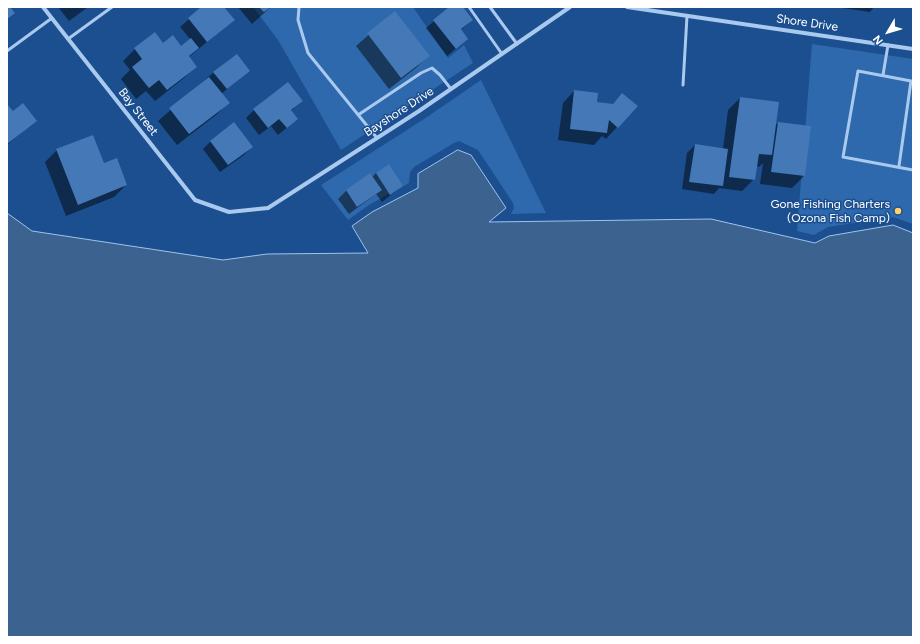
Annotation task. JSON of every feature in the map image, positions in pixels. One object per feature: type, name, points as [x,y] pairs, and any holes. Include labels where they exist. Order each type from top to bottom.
[{"type":"street","name":"Bay Street","points":[[43,7],[195,200],[229,212]]},
{"type":"street","name":"Bayshore Drive","points":[[229,212],[268,208],[451,89],[570,7]]},
{"type":"street","name":"Shore Drive","points":[[627,7],[913,49]]},
{"type":"lane","points":[[68,39],[112,7]]},
{"type":"lane","points":[[299,7],[298,20],[308,53],[377,138]]},
{"type":"lane","points":[[469,7],[502,54]]},
{"type":"lane","points":[[490,7],[517,44]]},
{"type":"lane","points":[[683,85],[687,16]]},
{"type":"lane","points":[[7,51],[52,18]]},
{"type":"lane","points":[[883,75],[888,45]]},
{"type":"lane","points":[[358,115],[420,73],[432,68],[440,75],[451,89]]},
{"type":"lane","points":[[899,166],[911,81],[858,71],[843,157],[899,166],[913,170]]},
{"type":"shaded area","points":[[253,7],[413,7],[448,58],[464,45],[473,63],[341,150],[278,40]]},
{"type":"shaded area","points":[[812,44],[913,59],[913,224],[893,217],[828,227],[814,235],[797,231]]},
{"type":"shaded area","points":[[481,80],[546,213],[511,214],[514,208],[513,203],[478,150],[459,141],[414,167],[410,172],[409,183],[369,205],[348,220],[321,185],[424,119]]},
{"type":"shaded area","points":[[458,150],[471,155],[506,208],[489,222],[711,219],[815,243],[829,236],[893,225],[913,233],[913,637],[7,637],[7,213],[32,231],[223,260],[267,254],[368,253],[352,226],[372,212],[418,188],[418,174]]},
{"type":"building","points":[[7,7],[10,7],[15,13],[7,19]]},
{"type":"building","points":[[201,7],[224,7],[235,20],[207,42],[188,18]]},
{"type":"building","points":[[259,7],[271,7],[264,12]]},
{"type":"building","points":[[449,7],[463,7],[473,20],[461,29],[468,39],[456,49],[433,20]]},
{"type":"building","points":[[395,11],[430,56],[401,78],[367,33]]},
{"type":"building","points":[[155,32],[163,43],[173,35],[181,46],[191,38],[199,48],[189,56],[197,67],[167,90],[159,80],[149,88],[132,67],[142,59],[134,48]]},
{"type":"building","points":[[237,54],[250,71],[227,89],[213,72]]},
{"type":"building","points":[[209,77],[230,103],[189,134],[169,108]]},
{"type":"building","points":[[288,82],[303,101],[291,110],[298,119],[287,128],[279,119],[268,128],[253,109]]},
{"type":"building","points":[[574,90],[598,93],[597,102],[613,104],[622,93],[638,106],[618,128],[609,120],[607,133],[570,129]]},
{"type":"building","points":[[740,97],[779,102],[772,155],[759,154],[755,180],[729,177]]},
{"type":"building","points":[[23,103],[37,121],[7,144],[7,104],[13,111]]},
{"type":"building","points":[[234,122],[253,147],[228,165],[210,141]]},
{"type":"building","points":[[778,122],[811,126],[805,176],[771,172]]},
{"type":"building","points":[[93,135],[104,163],[117,158],[127,185],[78,205],[56,149]]},
{"type":"building","points":[[695,144],[728,149],[723,186],[689,182]]},
{"type":"building","points":[[389,164],[403,186],[390,195],[376,173]]},
{"type":"building","points":[[370,173],[382,190],[357,207],[346,190]]},
{"type":"place","name":"Gone Fishing Charters (Ozona Fish Camp)","points":[[898,211]]}]
